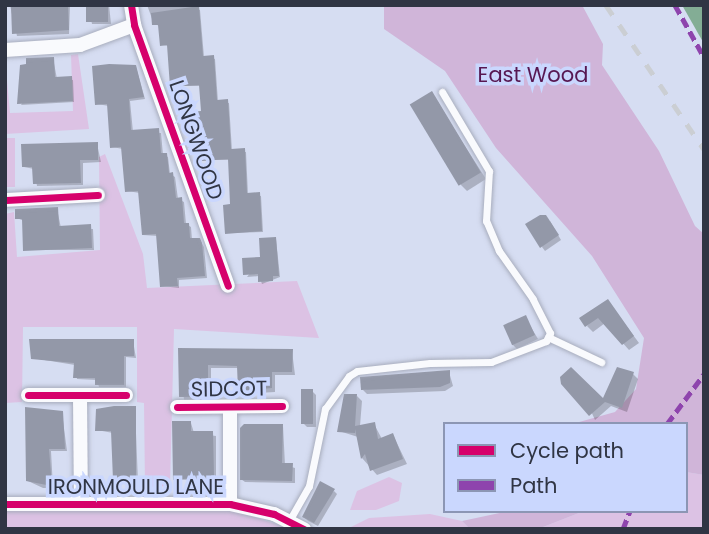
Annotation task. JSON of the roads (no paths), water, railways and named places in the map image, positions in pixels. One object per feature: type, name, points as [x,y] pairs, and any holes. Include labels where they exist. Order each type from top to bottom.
[{"type":"street","name":"LONGWOOD","points":[[131,5],[134,25],[228,286]]},
{"type":"street","points":[[5,50],[80,45],[134,25]]},
{"type":"street","points":[[5,200],[99,195]]},
{"type":"street","points":[[28,395],[126,395]]},
{"type":"street","points":[[80,396],[81,504]]},
{"type":"street","name":"SIDCOT","points":[[177,408],[282,406]]},
{"type":"street","name":"SIDCOT","points":[[230,407],[230,504]]},
{"type":"street","name":"IRONMOULD LANE","points":[[5,503],[230,504],[289,521],[304,529]]},
{"type":"lane","points":[[442,92],[489,171],[486,221],[499,251],[533,299],[548,337],[601,362]]},
{"type":"lane","points":[[289,521],[309,486],[325,409],[348,376],[357,371],[430,363],[491,362],[548,337]]},
{"type":"railway","points":[[606,5],[704,149]]},
{"type":"park label","name":"East Wood","points":[[533,75]]}]
